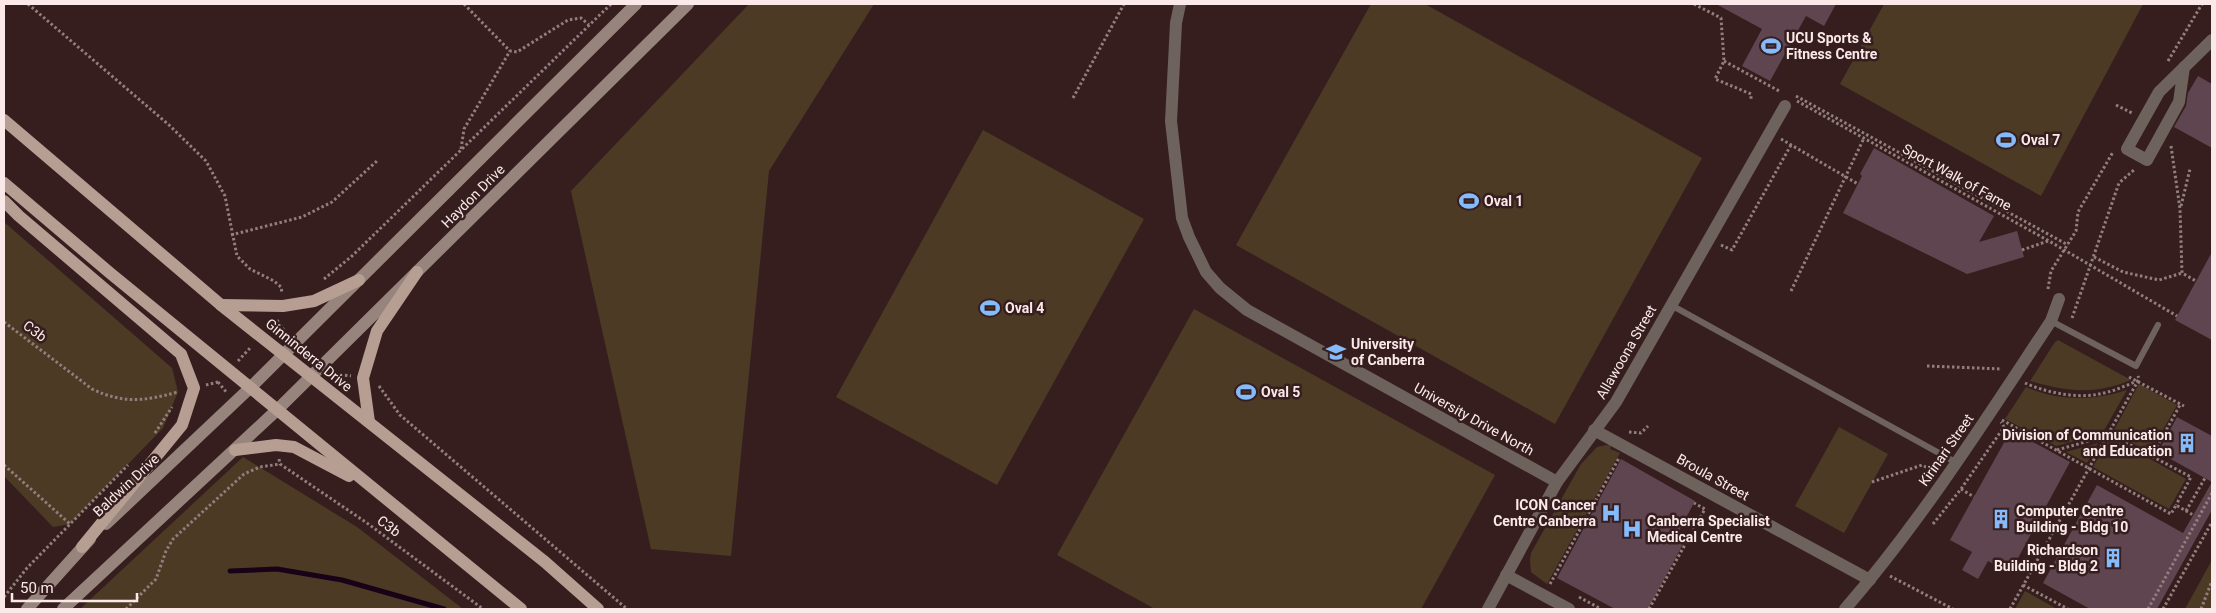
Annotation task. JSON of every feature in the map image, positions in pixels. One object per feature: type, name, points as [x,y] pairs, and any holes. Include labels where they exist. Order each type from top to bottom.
[{"type":"main road","name":"Haydon Drive","points":[[251,387],[636,4]]},
{"type":"main road","name":"Haydon Drive","points":[[278,410],[688,4]]},
{"type":"main road","name":"Ginninderra Drive","points":[[4,120],[221,305],[544,562],[598,609]]},
{"type":"main road","points":[[4,183],[110,273],[522,609]]},
{"type":"main road","points":[[4,201],[19,216],[181,354],[194,388],[182,425],[82,547]]},
{"type":"main road","points":[[369,422],[363,378],[377,331],[417,272]]},
{"type":"main road","points":[[221,305],[283,306],[314,301],[359,280]]},
{"type":"main road","name":"Baldwin Drive","points":[[27,609],[82,547],[251,387]]},
{"type":"main road","points":[[63,609],[278,410]]},
{"type":"main road","points":[[235,450],[276,445],[294,447],[371,487]]},
{"type":"street","name":"University Drive North","points":[[1180,4],[1176,23],[1171,121],[1182,218],[1206,272],[1220,288],[1247,310],[1557,482]]},
{"type":"street","points":[[2184,67],[2179,102],[2147,160],[2127,149],[2158,92],[2212,40]]},
{"type":"street","name":"Allawoona Street","points":[[1488,609],[1557,482],[1616,402],[1787,99]]},
{"type":"street","name":"Kirinari Street","points":[[1844,609],[1870,580],[1957,463],[2051,321],[2053,299]]},
{"type":"street","name":"Broula Street","points":[[1594,430],[1870,580]]},
{"type":"street","points":[[1506,575],[1565,608]]},
{"type":"lane","points":[[1671,306],[1957,463]]},
{"type":"lane","points":[[2051,321],[2136,366],[2158,325]]},
{"type":"path","points":[[28,4],[169,125],[206,161],[225,196],[231,235],[237,256],[250,269],[274,281],[281,287],[282,298]]},
{"type":"path","points":[[464,4],[510,51],[517,52],[568,20],[581,18],[589,24]]},
{"type":"path","points":[[318,284],[352,256],[610,4]]},
{"type":"path","points":[[1073,98],[1124,4]]},
{"type":"path","points":[[1694,4],[1721,18],[1724,61],[1715,79],[1751,94],[1751,101]]},
{"type":"path","points":[[461,150],[464,129],[510,51]]},
{"type":"path","name":"Sport Walk of Fame","points":[[1724,61],[1787,99],[2049,241],[2177,316]]},
{"type":"path","points":[[1792,94],[2068,245],[2051,271],[2053,299]]},
{"type":"path","points":[[2116,105],[2136,115]]},
{"type":"path","points":[[1769,133],[1858,184]]},
{"type":"path","points":[[1791,291],[1866,134]]},
{"type":"path","points":[[1716,252],[1721,244],[1732,250],[1791,145]]},
{"type":"path","points":[[2171,145],[2180,209],[2182,273]]},
{"type":"path","points":[[231,235],[302,217],[332,202],[378,160]]},
{"type":"path","points":[[2072,318],[2118,183],[2147,160]]},
{"type":"path","points":[[2180,209],[2190,169]]},
{"type":"path","points":[[2022,250],[2049,241]]},
{"type":"path","points":[[2094,257],[2123,272],[2159,280],[2182,273],[2196,281]]},
{"type":"path","name":"C3b","points":[[4,322],[99,392],[119,399],[134,401],[159,397]]},
{"type":"path","points":[[1997,378],[2007,362]]},
{"type":"path","points":[[1927,366],[2002,370]]},
{"type":"path","points":[[2010,609],[2139,379],[2136,366]]},
{"type":"path","points":[[2024,382],[2037,389],[2076,395],[2099,394],[2137,381],[2182,406],[2152,456]]},
{"type":"path","points":[[376,382],[400,416],[627,609]]},
{"type":"path","points":[[154,435],[174,404]]},
{"type":"path","points":[[1931,525],[1961,489],[2004,427],[1999,419],[2172,514],[2191,477],[2108,434],[2057,450]]},
{"type":"path","points":[[1552,582],[1622,452]]},
{"type":"path","points":[[1928,479],[1945,456]]},
{"type":"path","points":[[4,597],[26,568],[135,458]]},
{"type":"path","name":"C3b","points":[[126,609],[156,579],[172,539],[244,474],[260,467],[280,464],[367,523],[483,609]]},
{"type":"path","points":[[4,465],[70,524]]},
{"type":"path","points":[[1872,482],[1922,465],[1934,471]]},
{"type":"path","points":[[2186,511],[2205,478]]},
{"type":"path","points":[[1961,489],[1974,497]]},
{"type":"path","points":[[2148,609],[2212,493]]},
{"type":"path","points":[[1649,609],[1705,509],[1694,503]]},
{"type":"path","points":[[2176,505],[2193,515]]},
{"type":"path","points":[[2163,609],[2212,522]]},
{"type":"path","points":[[2207,530],[2212,533]]},
{"type":"path","points":[[1896,568],[1890,576],[1953,609]]},
{"type":"path","points":[[2201,609],[2212,581]]},
{"type":"path","points":[[2024,585],[2068,609]]},
{"type":"shaded area","points":[[749,4],[874,4],[769,171],[731,556],[651,549],[571,191]]},
{"type":"shaded area","name":"Oval 1","points":[[1371,4],[1425,4],[1702,158],[1555,424],[1236,245]]},
{"type":"shaded area","name":"Oval 7","points":[[1884,4],[2143,4],[2041,196],[1840,84]]},
{"type":"shaded area","name":"Oval 4","points":[[983,130],[1144,219],[997,485],[836,397]]},
{"type":"shaded area","points":[[4,222],[172,368],[178,392],[163,428],[70,524],[53,527],[4,476]]},
{"type":"shaded area","name":"Oval 5","points":[[1194,309],[1495,475],[1421,609],[1155,609],[1057,555]]},
{"type":"shaded area","points":[[2058,340],[2131,380],[2118,385],[2093,390],[2056,388],[2030,381]]},
{"type":"shaded area","points":[[2139,384],[2177,405],[2150,453],[2113,432]]},
{"type":"shaded area","points":[[2026,387],[2051,395],[2076,398],[2102,396],[2127,390],[2102,434],[2056,446],[2005,419]]},
{"type":"shaded area","points":[[1839,427],[1888,454],[1844,533],[1795,506]]},
{"type":"shaded area","points":[[2110,437],[2186,479],[2169,509],[2093,467]]},
{"type":"shaded area","points":[[2098,443],[2087,463],[2066,452]]},
{"type":"shaded area","points":[[1612,444],[1610,449],[1620,453],[1547,584],[1531,572],[1531,553],[1581,464],[1597,447]]},
{"type":"shaded area","points":[[243,457],[357,527],[463,609],[80,609]]},
{"type":"shaded area","points":[[2212,560],[2212,609],[2185,609]]},
{"type":"shaded area","points":[[2025,591],[2057,609],[2015,609]]},
{"type":"building","name":"UCU Sports & Fitness Centre","points":[[1716,4],[1836,4],[1824,26],[1806,16],[1770,81],[1742,66],[1762,29]]},
{"type":"building","points":[[2198,76],[2212,84],[2212,148],[2174,127],[2186,106],[2188,93]]},
{"type":"building","points":[[1874,148],[1994,216],[1979,242],[2017,231],[2024,257],[1967,274],[1843,213]]},
{"type":"building","points":[[2212,252],[2212,340],[2175,320]]},
{"type":"building","name":"Division of Communication and Education","points":[[2177,417],[2212,436],[2212,482],[2158,452]]},
{"type":"building","name":"Computer Centre Building - Bldg 10","points":[[2011,430],[2070,462],[2010,573],[1988,561],[1978,579],[1962,570],[1972,552],[1950,540]]},
{"type":"building","name":"Canberra Specialist Medical Centre","points":[[1621,459],[1695,501],[1674,540],[1683,544],[1648,609],[1615,609],[1557,578]]},
{"type":"building","name":"Richardson Building - Bldg 2","points":[[2212,482],[2212,510],[2157,609],[2090,609],[2043,583],[2097,485],[2183,533]]},
{"type":"waterway","points":[[230,571],[277,569],[342,580],[444,609]]},
{"type":"place","name":"UCU Sports & Fitness Centre","points":[[1771,46]]},
{"type":"place","name":"Oval 7","points":[[2006,140]]},
{"type":"place","name":"Oval 1","points":[[1469,201]]},
{"type":"place","name":"Oval 4","points":[[990,308]]},
{"type":"place","name":"University of Canberra","points":[[1336,352]]},
{"type":"place","name":"Oval 5","points":[[1246,392]]},
{"type":"place","name":"Division of Communication and Education","points":[[2187,443]]},
{"type":"place","name":"ICON Cancer Centre Canberra","points":[[1611,513]]},
{"type":"place","name":"Computer Centre Building - Bldg 10","points":[[2001,519]]},
{"type":"place","name":"Canberra Specialist Medical Centre","points":[[1632,529]]},
{"type":"place","name":"Richardson Building - Bldg 2","points":[[2113,558]]}]
